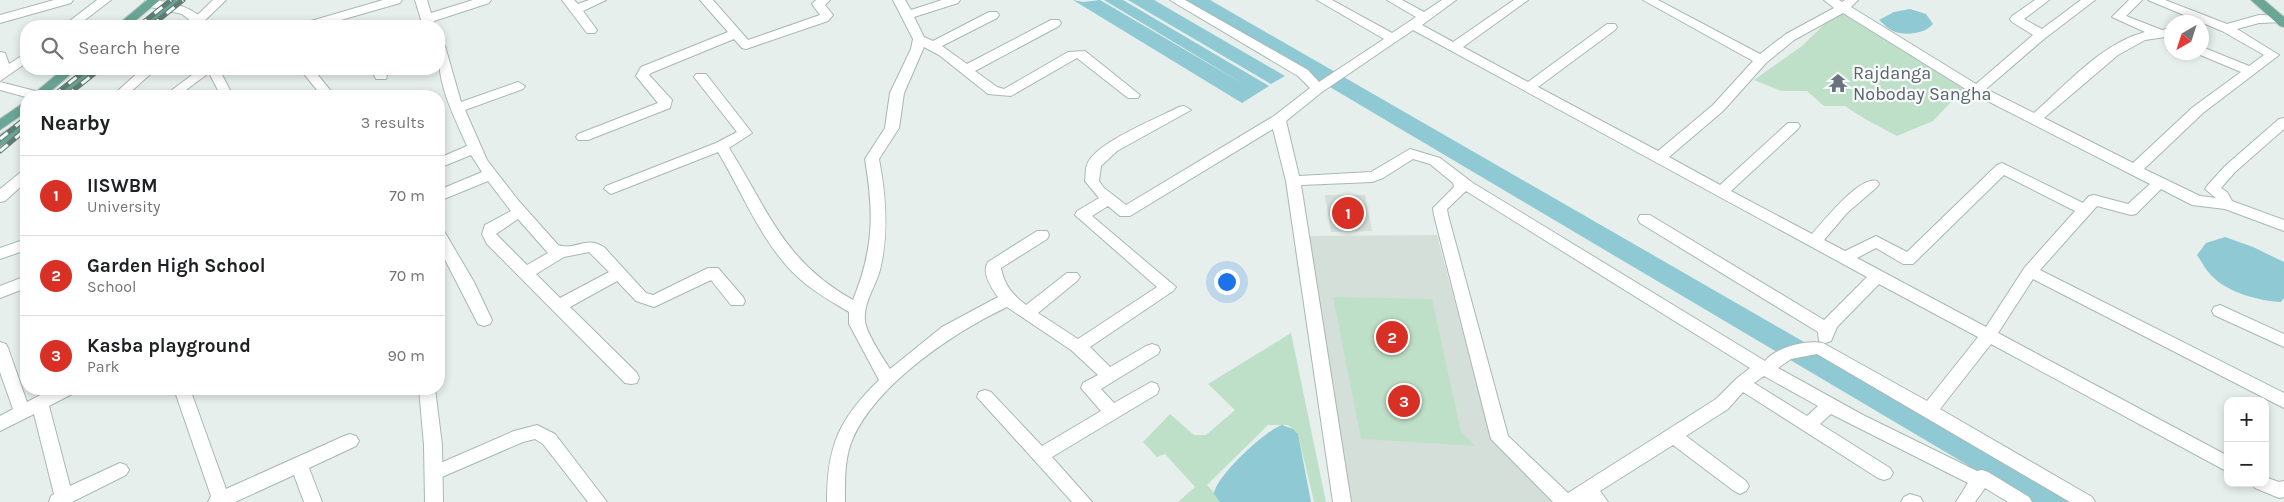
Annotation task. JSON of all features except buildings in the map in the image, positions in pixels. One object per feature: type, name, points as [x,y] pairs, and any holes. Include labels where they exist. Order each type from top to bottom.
[{"type":"main road","points":[[2257,0],[2282,17]]},
{"type":"main road","points":[[2273,0],[2282,17]]},
{"type":"main road","points":[[130,20],[152,2]]},
{"type":"main road","points":[[152,20],[173,3]]},
{"type":"main road","points":[[45,90],[64,75]]},
{"type":"main road","points":[[65,90],[84,75]]},
{"type":"main road","points":[[0,126],[20,110]]},
{"type":"main road","points":[[0,142],[20,126]]},
{"type":"street","points":[[0,19],[67,0]]},
{"type":"street","points":[[78,20],[105,0]]},
{"type":"street","points":[[202,20],[220,0]]},
{"type":"street","points":[[324,20],[356,8],[396,0]]},
{"type":"street","points":[[421,0],[427,20]]},
{"type":"street","points":[[433,20],[485,0]]},
{"type":"street","points":[[591,30],[572,5],[600,0]]},
{"type":"street","points":[[706,0],[746,45],[816,22],[827,15],[819,1]]},
{"type":"street","points":[[899,0],[919,39],[933,46],[993,91],[1006,93],[1074,55],[1080,54],[1133,96]]},
{"type":"street","points":[[907,15],[954,0]]},
{"type":"street","points":[[1176,0],[1304,73],[1320,87]]},
{"type":"street","points":[[1323,0],[1392,38]]},
{"type":"street","points":[[1393,0],[1454,47],[2224,463]]},
{"type":"street","points":[[1184,110],[1112,148],[1100,157],[1094,165],[1092,181],[1099,191],[1125,212],[1279,119],[1320,87],[1450,0]]},
{"type":"street","points":[[1454,47],[1522,0]]},
{"type":"street","points":[[1649,0],[1761,60]]},
{"type":"street","points":[[1830,0],[1847,4],[1977,90],[2134,170],[2197,201],[2227,204],[2284,226]]},
{"type":"street","points":[[1977,90],[2040,36],[2089,0]]},
{"type":"street","points":[[2136,0],[2118,17],[2164,33]]},
{"type":"street","points":[[2154,0],[2180,15]]},
{"type":"street","points":[[2040,1],[2016,19],[2038,32],[2040,36]]},
{"type":"street","points":[[152,2],[173,3],[191,13],[195,20]]},
{"type":"street","points":[[54,4],[68,20]]},
{"type":"street","points":[[1659,158],[1718,108],[1761,60],[1790,37],[1847,4]]},
{"type":"street","points":[[933,46],[993,15]]},
{"type":"street","points":[[2226,28],[2259,19],[2282,17]]},
{"type":"street","points":[[966,70],[1055,23]]},
{"type":"street","points":[[2134,170],[2198,110],[2273,55],[2226,28],[2209,24]]},
{"type":"street","points":[[1529,87],[1612,26]]},
{"type":"street","points":[[583,137],[665,105],[665,100],[642,76],[646,70],[735,34]]},
{"type":"street","points":[[2034,120],[2107,56],[2143,36],[2164,34]]},
{"type":"street","points":[[888,381],[857,324],[856,308],[872,271],[878,237],[879,198],[872,159],[892,128],[897,93],[917,49],[919,39]]},
{"type":"street","points":[[2209,54],[2250,71]]},
{"type":"street","points":[[0,58],[3,75],[20,62]]},
{"type":"street","points":[[445,71],[450,91],[475,148],[491,174],[520,212],[553,249],[560,253]]},
{"type":"street","points":[[125,90],[143,75]]},
{"type":"street","points":[[178,90],[200,75]]},
{"type":"street","points":[[216,75],[224,90]]},
{"type":"street","points":[[311,75],[324,90]]},
{"type":"street","points":[[610,189],[721,146],[746,134],[701,77]]},
{"type":"street","points":[[0,86],[20,91]]},
{"type":"street","points":[[458,108],[518,86]]},
{"type":"street","points":[[1279,119],[1279,127],[1293,181],[1342,502]]},
{"type":"street","points":[[2227,204],[2222,194],[2212,190],[2230,168],[2284,122]]},
{"type":"street","points":[[1722,192],[1793,126]]},
{"type":"street","points":[[721,146],[765,226],[784,255],[812,283],[832,297],[856,308]]},
{"type":"street","points":[[445,160],[475,148]]},
{"type":"street","points":[[1293,181],[1378,176],[1410,154],[1428,157],[1440,163],[1460,182],[1771,365],[1830,405],[1980,481]]},
{"type":"street","points":[[1845,258],[1876,241],[1908,260],[2002,168],[2085,210]]},
{"type":"street","points":[[445,193],[491,174]]},
{"type":"street","points":[[0,197],[20,180]]},
{"type":"street","points":[[1460,182],[1461,188],[1440,208],[1441,215],[1500,439],[1565,502]]},
{"type":"street","points":[[1929,411],[1988,336],[2030,271],[2094,200],[2131,210],[2159,182]]},
{"type":"street","points":[[1814,242],[1842,210],[1872,184]]},
{"type":"street","points":[[1078,347],[1168,287],[1082,215],[1109,199]]},
{"type":"street","points":[[520,212],[496,224],[490,229],[489,234],[525,273],[631,378]]},
{"type":"street","points":[[1645,219],[1719,266],[1826,329]]},
{"type":"street","points":[[1042,235],[993,266],[993,274],[1007,300],[1078,347],[1109,376]]},
{"type":"street","points":[[445,245],[466,282],[484,320]]},
{"type":"street","points":[[0,254],[20,246]]},
{"type":"street","points":[[525,273],[560,253],[591,246],[599,251],[641,297],[654,301],[713,272],[737,301]]},
{"type":"street","points":[[2030,271],[2284,401]]},
{"type":"street","points":[[559,306],[620,273]]},
{"type":"street","points":[[1820,348],[1826,329],[1877,276]]},
{"type":"street","points":[[1027,313],[1072,277]]},
{"type":"street","points":[[0,292],[20,284]]},
{"type":"street","points":[[836,502],[836,478],[843,440],[854,418],[888,381],[947,332],[1007,300]]},
{"type":"street","points":[[2220,310],[2284,341]]},
{"type":"street","points":[[0,348],[22,412]]},
{"type":"street","points":[[1569,502],[1594,496],[1624,465],[1674,436],[1722,404],[1760,370],[1820,348],[2086,502]]},
{"type":"street","points":[[1113,412],[1089,388],[1152,350]]},
{"type":"street","points":[[1743,384],[1884,473]]},
{"type":"street","points":[[1042,455],[1151,388]]},
{"type":"street","points":[[0,424],[54,395]]},
{"type":"street","points":[[184,395],[220,501],[350,441]]},
{"type":"street","points":[[428,395],[435,473],[434,502]]},
{"type":"street","points":[[985,397],[1042,455],[1083,502]]},
{"type":"street","points":[[40,402],[60,500],[120,470]]},
{"type":"street","points":[[1808,425],[1830,405]]},
{"type":"street","points":[[435,473],[520,436],[537,432],[549,439],[598,502]]},
{"type":"street","points":[[1674,436],[1740,486]]},
{"type":"street","points":[[300,464],[313,502]]},
{"type":"street","points":[[1965,502],[1982,478],[2023,502]]},
{"type":"street","points":[[2268,487],[2279,494]]},
{"type":"shaded area","points":[[1325,195],[1365,195],[1372,231],[1331,232]]},
{"type":"shaded area","points":[[1437,235],[1491,439],[1555,497],[1549,502],[1348,502],[1302,236]]},
{"type":"green space","points":[[1838,11],[1966,86],[1933,121],[1897,136],[1845,106],[1824,106],[1807,91],[1781,91],[1754,80],[1802,46]]},
{"type":"green space","points":[[1333,297],[1432,299],[1461,432],[1475,446],[1361,439]]},
{"type":"green space","points":[[1291,333],[1326,502],[1314,502],[1298,434],[1288,425],[1268,425],[1207,485],[1223,502],[1178,502],[1195,487],[1165,454],[1157,457],[1143,442],[1170,414],[1194,435],[1206,435],[1235,410],[1208,384]]},
{"type":"water","points":[[1073,0],[1083,2],[1100,0],[1245,85],[1104,0],[1123,0],[1269,86],[1242,103]]},
{"type":"water","points":[[1128,0],[1154,0],[1285,76],[1271,84]]},
{"type":"water","points":[[1183,0],[1210,0],[2082,502],[2030,502]]},
{"type":"water","points":[[1910,9],[1926,14],[1933,24],[1920,32],[1898,33],[1879,20],[1894,12]]},
{"type":"water","points":[[2225,237],[2253,247],[2284,262],[2284,298],[2281,302],[2254,298],[2236,292],[2220,283],[2208,272],[2197,255],[2206,243]]},
{"type":"water","points":[[1282,425],[1293,429],[1298,434],[1311,502],[1220,502],[1214,494],[1223,477],[1242,455]]},
{"type":"railway","points":[[146,20],[171,0]]},
{"type":"railway","points":[[158,20],[183,0]]},
{"type":"railway","points":[[61,90],[79,75]]},
{"type":"railway","points":[[74,90],[92,75]]},
{"type":"railway","points":[[0,139],[20,123]]},
{"type":"railway","points":[[0,151],[20,134]]},
{"type":"place","name":"Rajdanga Noboday Sangha","points":[[1838,83]]},
{"type":"place","name":"IISWBM","points":[[1348,213]]},
{"type":"place","name":"Garden High School","points":[[1392,337]]},
{"type":"place","name":"Kasba playground","points":[[1404,401]]}]
